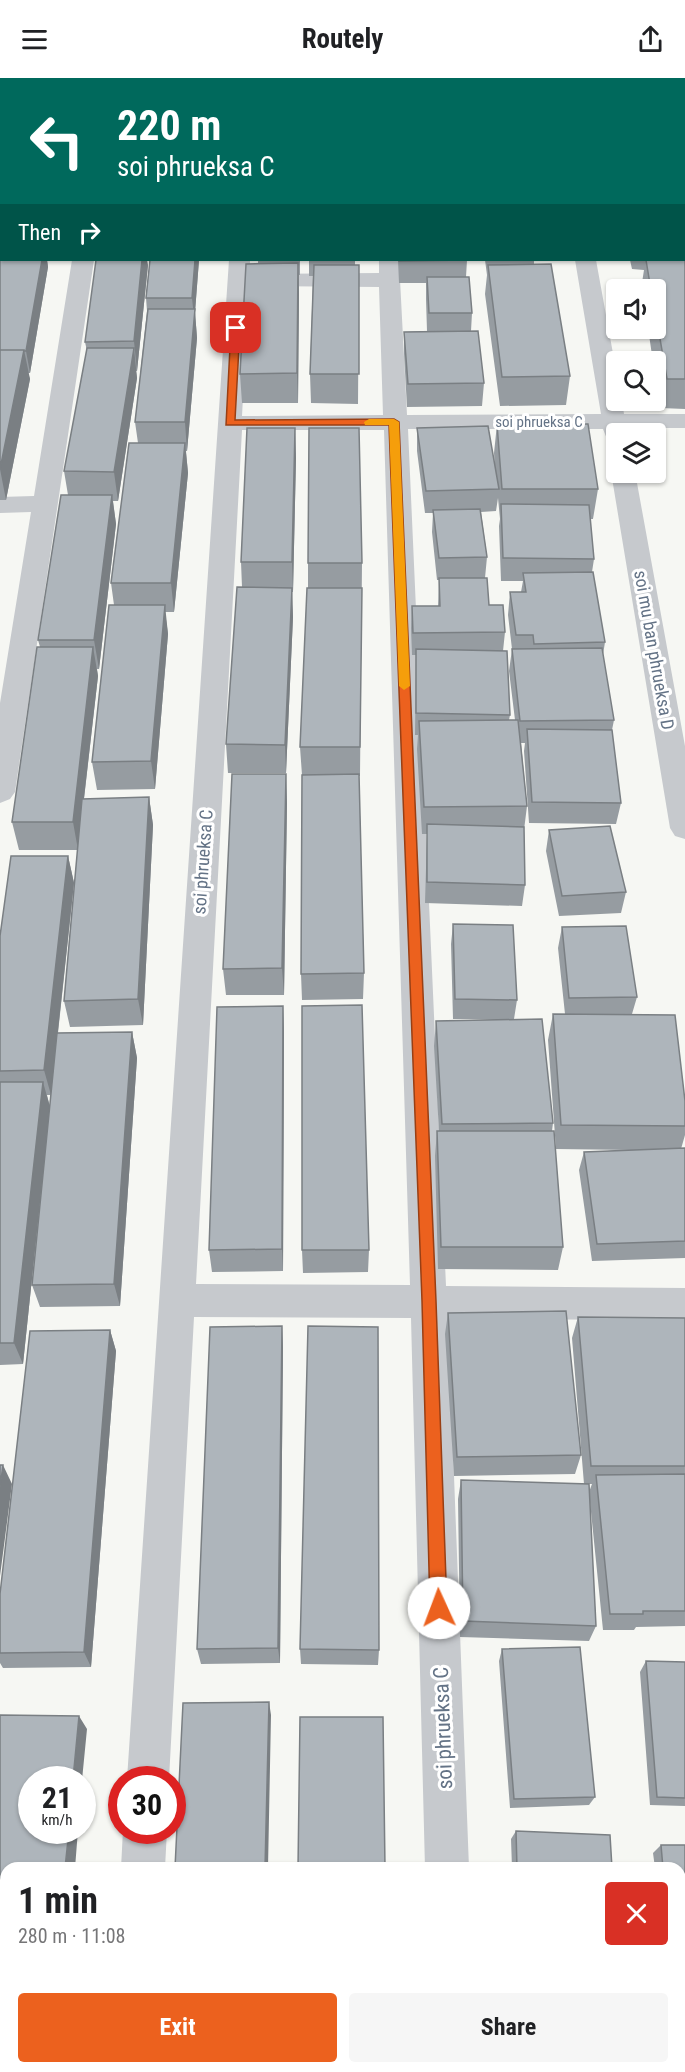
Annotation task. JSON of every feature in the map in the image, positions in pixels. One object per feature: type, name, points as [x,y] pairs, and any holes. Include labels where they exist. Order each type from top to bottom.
[{"type":"street","points":[[0,792],[83,261]]},
{"type":"street","points":[[586,261],[614,423]]},
{"type":"street","points":[[239,270],[389,270]]},
{"type":"street","name":"soi phrueksa C","points":[[149,1766],[239,270]]},
{"type":"street","name":"soi phrueksa C","points":[[389,270],[429,1301],[447,1862]]},
{"type":"street","name":"soi phrueksa C","points":[[662,423],[685,421]]},
{"type":"street","name":"soi phrueksa C","points":[[230,423],[394,422],[606,427]]},
{"type":"street","name":"soi mu ban phrueksa D","points":[[625,483],[685,828]]},
{"type":"street","points":[[0,505],[44,504]]},
{"type":"street","points":[[176,1300],[685,1304]]},
{"type":"street","points":[[143,1862],[144,1844]]},
{"type":"building","points":[[0,261],[42,261],[26,351],[0,350]]},
{"type":"building","points":[[96,261],[142,261],[134,341],[85,342]]},
{"type":"building","points":[[150,261],[195,261],[192,298],[146,298]]},
{"type":"building","points":[[646,261],[685,261],[685,379],[667,379],[666,351],[662,351],[660,339],[666,339],[666,279],[649,279]]},
{"type":"building","points":[[298,263],[297,373],[240,374],[246,264]]},
{"type":"building","points":[[551,264],[570,376],[502,377],[488,265]]},
{"type":"building","points":[[314,265],[359,265],[359,374],[310,374]]},
{"type":"building","points":[[427,277],[469,277],[472,313],[429,313]]},
{"type":"building","points":[[148,309],[195,309],[185,422],[135,422]]},
{"type":"building","points":[[478,331],[484,383],[408,384],[404,332]]},
{"type":"building","points":[[87,348],[134,348],[114,472],[64,471]]},
{"type":"building","points":[[0,350],[24,350],[0,469]]},
{"type":"building","points":[[497,424],[588,424],[598,489],[502,489]]},
{"type":"building","points":[[488,426],[499,489],[426,491],[417,428]]},
{"type":"building","points":[[247,428],[295,428],[292,562],[241,562]]},
{"type":"building","points":[[309,428],[359,428],[362,563],[308,563]]},
{"type":"building","points":[[129,443],[185,443],[171,583],[111,583]]},
{"type":"building","points":[[61,495],[112,495],[94,640],[38,640]]},
{"type":"building","points":[[501,504],[589,505],[594,559],[503,558]]},
{"type":"building","points":[[480,509],[487,557],[439,558],[433,510]]},
{"type":"building","points":[[593,572],[605,642],[534,644],[533,635],[516,635],[510,592],[526,592],[523,573]]},
{"type":"building","points":[[439,578],[487,578],[489,605],[503,605],[505,632],[413,633],[412,606],[440,606]]},
{"type":"building","points":[[237,587],[292,588],[285,745],[226,744]]},
{"type":"building","points":[[307,588],[362,588],[360,747],[300,747]]},
{"type":"building","points":[[109,605],[165,605],[151,761],[92,762]]},
{"type":"building","points":[[37,647],[93,647],[73,822],[12,822]]},
{"type":"building","points":[[602,648],[614,720],[520,721],[512,649]]},
{"type":"building","points":[[416,649],[507,651],[510,715],[416,713]]},
{"type":"building","points":[[518,720],[527,806],[424,807],[419,721]]},
{"type":"building","points":[[527,729],[612,730],[621,803],[532,802]]},
{"type":"building","points":[[232,774],[286,774],[282,968],[223,969]]},
{"type":"building","points":[[359,774],[364,973],[301,974],[302,775]]},
{"type":"building","points":[[149,797],[138,999],[64,1001],[82,799]]},
{"type":"building","points":[[427,824],[524,827],[525,885],[427,882]]},
{"type":"building","points":[[610,826],[626,892],[562,896],[549,830]]},
{"type":"building","points":[[11,856],[68,856],[44,1070],[0,1071],[0,936]]},
{"type":"building","points":[[453,924],[513,925],[517,1000],[455,999]]},
{"type":"building","points":[[626,926],[637,997],[569,998],[562,927]]},
{"type":"building","points":[[362,1005],[369,1250],[302,1250],[302,1006]]},
{"type":"building","points":[[283,1006],[282,1249],[209,1250],[217,1007]]},
{"type":"building","points":[[553,1014],[675,1015],[685,1101],[685,1126],[561,1125]]},
{"type":"building","points":[[542,1019],[553,1123],[442,1124],[436,1021]]},
{"type":"building","points":[[132,1032],[114,1284],[32,1285],[57,1033]]},
{"type":"building","points":[[0,1082],[43,1082],[14,1343],[0,1343]]},
{"type":"building","points":[[437,1131],[554,1131],[563,1247],[441,1247]]},
{"type":"building","points":[[685,1148],[685,1241],[597,1244],[584,1152]]},
{"type":"building","points":[[566,1311],[581,1455],[457,1457],[448,1313]]},
{"type":"building","points":[[578,1317],[685,1318],[685,1466],[591,1466]]},
{"type":"building","points":[[282,1326],[278,1648],[197,1649],[210,1327]]},
{"type":"building","points":[[308,1326],[378,1327],[379,1650],[300,1649]]},
{"type":"building","points":[[110,1330],[84,1652],[0,1653],[0,1594],[30,1331]]},
{"type":"building","points":[[0,1465],[3,1465],[0,1487]]},
{"type":"building","points":[[685,1474],[685,1611],[610,1614],[596,1475]]},
{"type":"building","points":[[461,1480],[589,1484],[596,1626],[463,1621]]},
{"type":"building","points":[[580,1647],[595,1797],[514,1799],[502,1649]]},
{"type":"building","points":[[646,1661],[685,1662],[685,1798],[657,1797]]},
{"type":"building","points":[[269,1702],[265,1862],[175,1862],[176,1844],[186,1844],[186,1766],[180,1766],[183,1703]]},
{"type":"building","points":[[0,1715],[79,1716],[74,1766],[18,1766],[18,1844],[68,1844],[66,1862],[0,1862]]},
{"type":"building","points":[[300,1717],[383,1717],[385,1862],[298,1862]]},
{"type":"building","points":[[516,1831],[610,1835],[612,1862],[517,1862]]},
{"type":"building","points":[[661,1845],[685,1845],[685,1862],[662,1862]]},
{"type":"slow traffic","points":[[369,422],[394,422],[404,686]]},
{"type":"route","points":[[236,328],[230,423],[394,422],[439,1608]]}]
